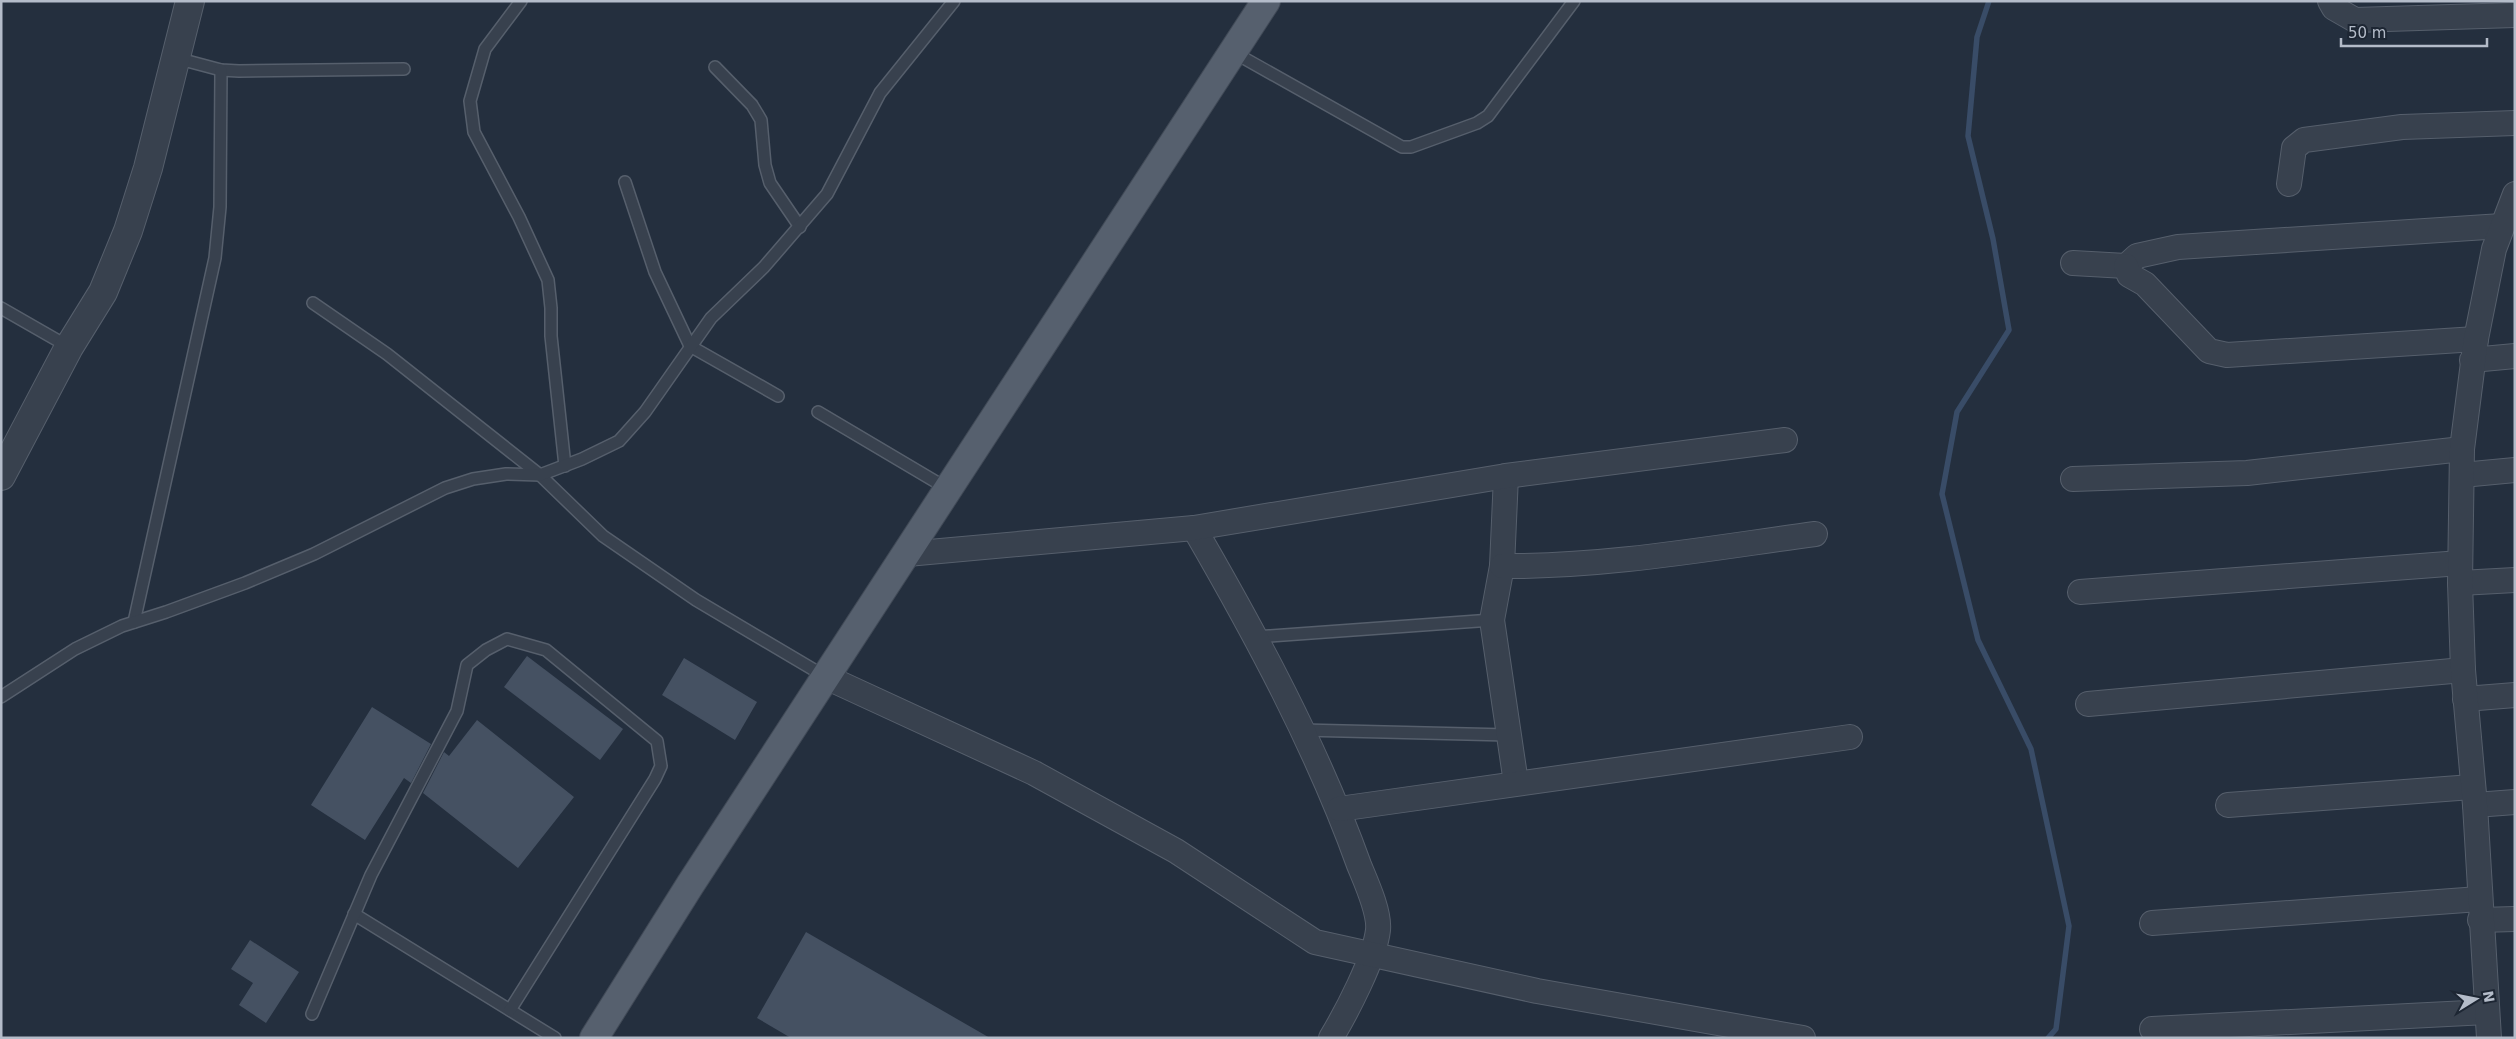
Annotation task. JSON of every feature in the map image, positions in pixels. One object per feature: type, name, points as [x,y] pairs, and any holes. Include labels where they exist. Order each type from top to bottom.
[{"type":"main road","points":[[594,1038],[690,885],[908,554],[1266,1]]},
{"type":"street","points":[[1,476],[69,347],[103,292],[128,231],[148,168],[190,1]]},
{"type":"street","points":[[2330,1],[2334,8],[2355,20],[2515,15]]},
{"type":"street","points":[[2289,184],[2294,148],[2304,140],[2402,127],[2515,123]]},
{"type":"street","points":[[2489,1038],[2463,670],[2460,573],[2462,449],[2474,349],[2504,249],[2502,226],[2515,194]]},
{"type":"street","points":[[2073,263],[2126,266],[2137,256],[2178,247],[2502,226]]},
{"type":"street","points":[[2126,266],[2129,275],[2145,284],[2209,351],[2228,355],[2474,349],[2515,356]]},
{"type":"street","points":[[908,554],[1194,528],[1506,476],[1785,440]]},
{"type":"street","points":[[2073,479],[2247,473],[2462,449]]},
{"type":"street","points":[[2462,475],[2515,470]]},
{"type":"street","points":[[1506,476],[1502,566],[1492,620],[1516,783]]},
{"type":"street","points":[[1194,528],[1255,637],[1339,809],[1372,899],[1378,929],[1372,954],[1331,1038]]},
{"type":"street","points":[[1502,566],[1551,567],[1628,560],[1815,534]]},
{"type":"street","points":[[2080,592],[2460,573],[2515,580]]},
{"type":"street","points":[[2088,704],[2463,670]]},
{"type":"street","points":[[826,677],[1034,773],[1176,851],[1315,942],[1537,991],[1803,1038]]},
{"type":"street","points":[[2465,699],[2515,694]]},
{"type":"street","points":[[1339,809],[1850,738]]},
{"type":"street","points":[[2228,805],[2473,796],[2515,802]]},
{"type":"street","points":[[2152,923],[2480,910],[2515,919]]},
{"type":"street","points":[[2152,1029],[2487,1012]]},
{"type":"lane","points":[[521,1],[485,49],[470,100],[474,132],[519,217],[548,280],[550,336],[565,466]]},
{"type":"lane","points":[[1,698],[75,649],[134,622],[245,583],[314,554],[444,488],[506,474],[540,476],[619,441],[645,412],[711,318],[764,267],[827,194],[880,92],[954,1]]},
{"type":"lane","points":[[1233,52],[1402,148],[1411,147],[1477,123],[1488,116],[1574,1]]},
{"type":"lane","points":[[176,58],[221,70],[404,69]]},
{"type":"lane","points":[[715,67],[752,105],[761,120],[765,164],[770,183],[800,227]]},
{"type":"lane","points":[[134,622],[215,258],[220,206],[221,70]]},
{"type":"lane","points":[[625,182],[655,272],[690,346],[778,396]]},
{"type":"lane","points":[[313,303],[388,354],[540,476],[603,536],[696,600],[826,677]]},
{"type":"lane","points":[[1,308],[69,347]]},
{"type":"lane","points":[[818,412],[949,489]]},
{"type":"lane","points":[[1255,637],[1492,620]]},
{"type":"lane","points":[[312,1014],[371,875],[457,711],[467,665],[486,650],[507,639],[546,650],[657,741],[661,766],[655,779],[510,1010]]},
{"type":"lane","points":[[1300,730],[1508,735]]},
{"type":"lane","points":[[354,914],[555,1038]]},
{"type":"building","points":[[527,656],[623,729],[600,760],[504,687]]},
{"type":"building","points":[[684,658],[757,702],[735,740],[662,695]]},
{"type":"building","points":[[372,707],[431,744],[411,783],[404,778],[365,840],[311,805]]},
{"type":"building","points":[[477,720],[574,797],[518,868],[423,793],[444,752],[449,756]]},
{"type":"building","points":[[806,932],[990,1038],[791,1038],[757,1018]]},
{"type":"building","points":[[250,940],[299,972],[266,1023],[239,1005],[253,983],[231,969]]},
{"type":"waterway","points":[[1989,1],[1977,37],[1968,136],[1993,239],[2009,330],[1957,412],[1942,494],[1978,640],[2031,749],[2069,926],[2056,1029],[2048,1038]]}]
